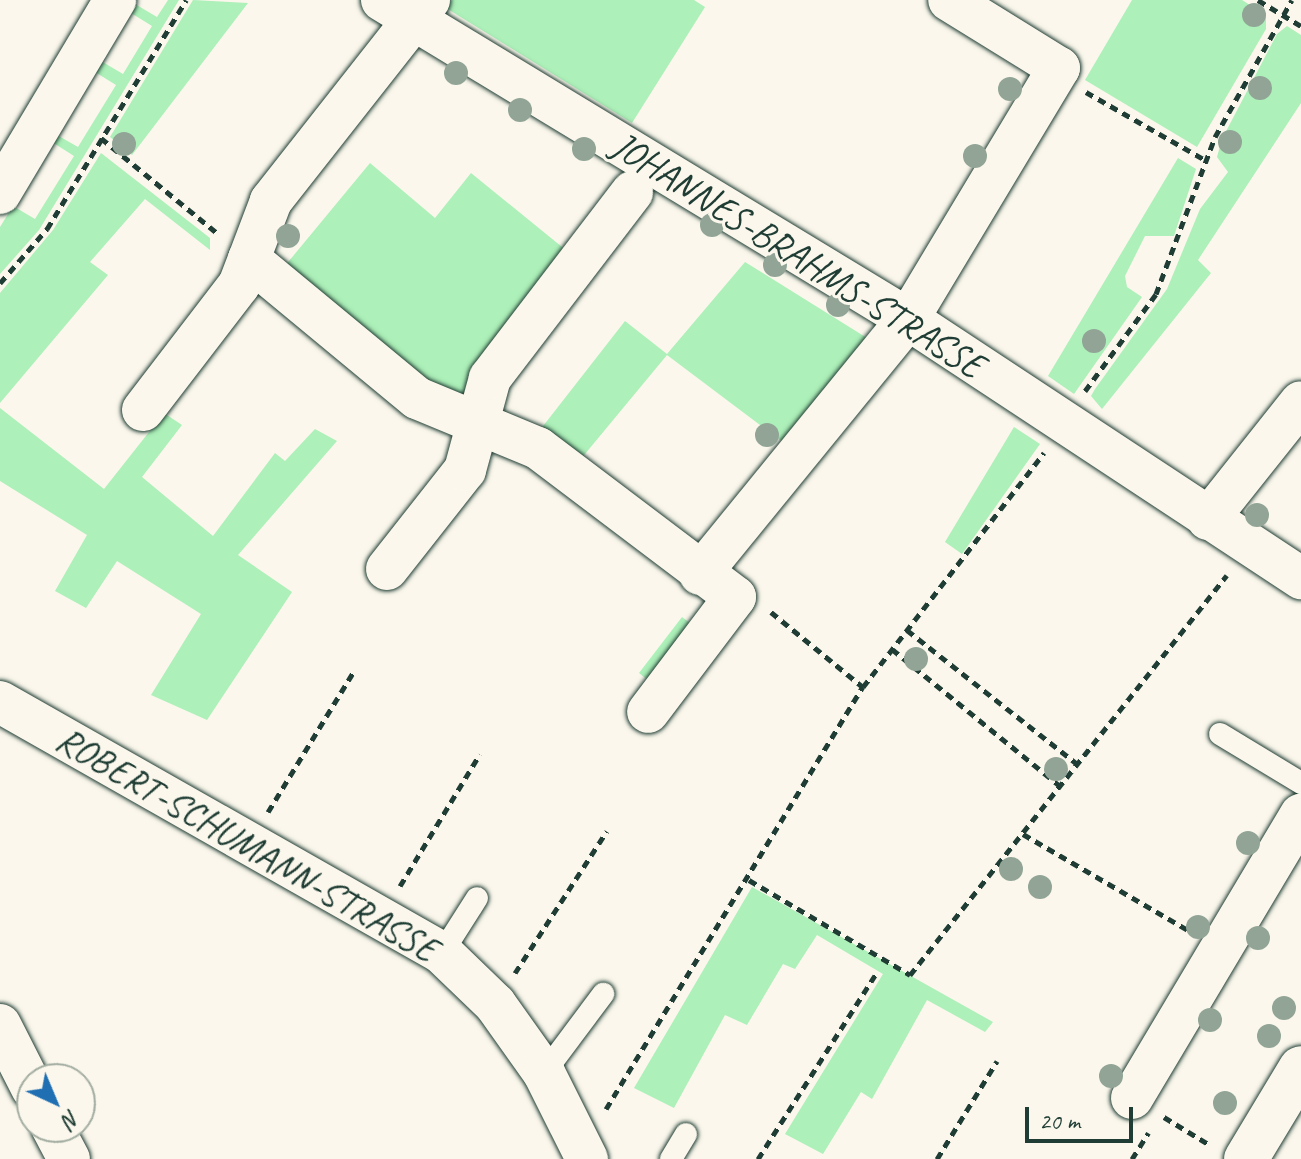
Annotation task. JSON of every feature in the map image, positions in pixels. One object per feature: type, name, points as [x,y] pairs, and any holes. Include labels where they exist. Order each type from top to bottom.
[{"type":"main road","points":[[1241,1150],[1301,1068]]},
{"type":"street","points":[[0,193],[115,0]]},
{"type":"street","points":[[700,574],[908,319],[1059,68],[949,0]]},
{"type":"street","points":[[143,410],[239,285],[271,201],[408,6]]},
{"type":"street","name":"JOHANNES-BRAHMS-STRASSE","points":[[408,6],[908,319],[1301,578]]},
{"type":"street","points":[[387,569],[465,470],[490,378],[632,192]]},
{"type":"street","points":[[249,259],[417,398],[538,448],[700,574],[735,597],[648,712]]},
{"type":"street","points":[[1208,519],[1301,402]]},
{"type":"street","name":"ROBERT-SCHUMANN-STRASSE","points":[[0,702],[442,953],[495,1004],[544,1073],[584,1153]]},
{"type":"street","points":[[1140,1115],[1221,948],[1301,815]]},
{"type":"street","points":[[0,1025],[19,1063]]},
{"type":"lane","points":[[1220,734],[1301,783]]},
{"type":"lane","points":[[442,953],[477,898]]},
{"type":"lane","points":[[544,1073],[603,994]]},
{"type":"lane","points":[[671,1159],[686,1134]]},
{"type":"path","points":[[0,283],[47,229],[186,0]]},
{"type":"path","points":[[1258,0],[1301,26]]},
{"type":"path","points":[[584,1153],[863,687],[973,550],[1156,294],[1207,161],[1292,0]]},
{"type":"path","points":[[1059,68],[1076,86],[1207,161]]},
{"type":"path","points":[[101,138],[249,259]]},
{"type":"path","points":[[749,880],[910,975],[1248,545]]},
{"type":"path","points":[[735,597],[757,601],[863,687]]},
{"type":"path","points":[[907,630],[1076,763]]},
{"type":"path","points":[[892,649],[1059,785]]},
{"type":"path","points":[[248,843],[354,671]]},
{"type":"path","points":[[381,918],[480,754]]},
{"type":"path","points":[[495,1004],[607,831]]},
{"type":"path","points":[[1023,834],[1221,948]]},
{"type":"path","points":[[758,1159],[877,972]]},
{"type":"path","points":[[937,1159],[997,1061]]},
{"type":"path","points":[[1132,1159],[1140,1115],[1241,1150]]},
{"type":"green space","points":[[168,0],[179,0],[39,230],[0,274],[0,227],[13,206],[35,219],[74,156],[52,142],[57,135],[78,147],[116,85],[95,72],[101,61],[123,74],[152,26],[131,13],[135,4],[157,17]]},
{"type":"green space","points":[[193,0],[248,3],[132,155],[110,137]]},
{"type":"green space","points":[[452,0],[694,0],[705,7],[632,123],[446,8]]},
{"type":"green space","points":[[1132,0],[1242,0],[1266,15],[1266,29],[1197,147],[1085,80]]},
{"type":"green space","points":[[1287,26],[1301,35],[1301,103],[1198,260],[1211,273],[1102,409],[1091,396],[1167,289],[1200,209],[1228,172],[1217,157],[1222,139],[1277,34]]},
{"type":"green space","points":[[101,153],[210,238],[210,250],[145,199],[90,262],[108,275],[0,403],[0,293],[53,230]]},
{"type":"green space","points":[[1178,158],[1196,169],[1174,236],[1145,236],[1125,276],[1127,287],[1142,297],[1074,394],[1048,376]]},
{"type":"green space","points":[[370,163],[435,218],[471,173],[567,251],[466,402],[424,384],[284,267]]},
{"type":"green space","points":[[745,262],[867,338],[784,443],[667,355],[580,460],[540,430],[625,321],[667,354]]},
{"type":"green space","points":[[0,408],[104,489],[164,413],[182,425],[142,477],[213,536],[275,453],[285,461],[315,429],[337,441],[238,555],[292,592],[207,720],[151,695],[201,614],[117,561],[86,608],[55,591],[87,535],[0,481]]},
{"type":"green space","points":[[1014,427],[1040,444],[962,554],[945,542]]},
{"type":"green space","points":[[682,617],[698,629],[654,685],[639,673]]},
{"type":"green space","points":[[752,887],[993,1022],[985,1032],[927,1000],[872,1099],[861,1092],[823,1154],[785,1134],[883,974],[817,935],[795,969],[783,964],[747,1025],[725,1015],[674,1108],[634,1088]]}]
